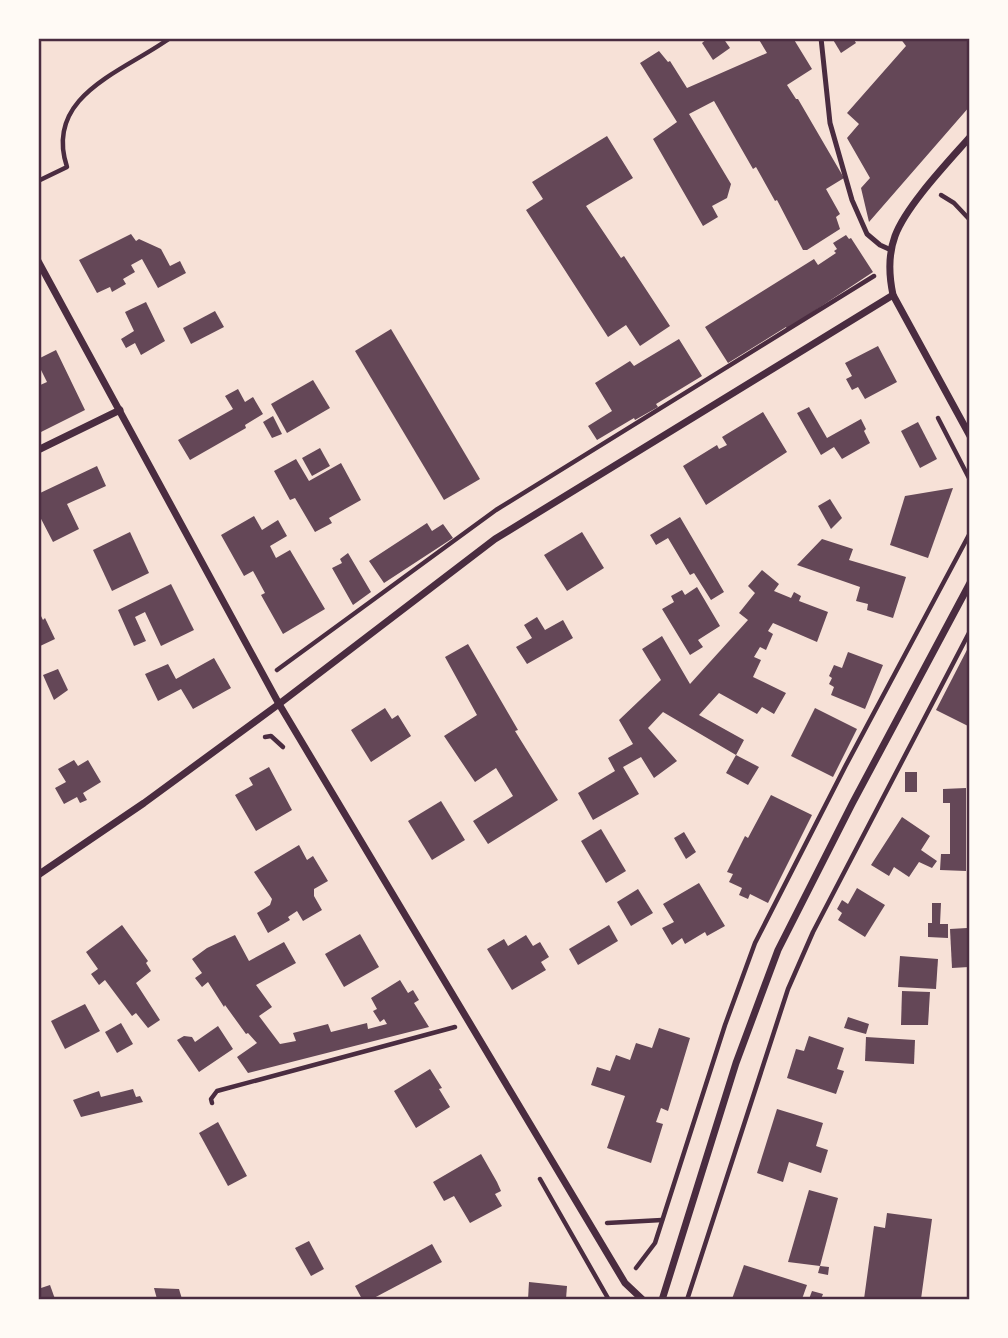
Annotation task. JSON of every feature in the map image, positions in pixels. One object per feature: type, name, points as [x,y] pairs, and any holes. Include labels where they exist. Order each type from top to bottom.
[{"type":"street","points":[[970,137],[928,186],[899,226],[891,250],[890,280],[893,295],[970,436]]},
{"type":"street","points":[[38,261],[279,704],[625,1283],[643,1300]]},
{"type":"street","points":[[38,875],[144,803],[279,704],[495,539],[893,295]]},
{"type":"street","points":[[38,450],[120,410]]},
{"type":"street","points":[[662,1300],[736,1063],[778,950],[852,804],[970,583]]},
{"type":"lane","points":[[821,38],[830,123],[852,200],[867,234],[891,250]]},
{"type":"path","points":[[38,181],[67,167],[63,154],[64,125],[87,90],[170,38]]},
{"type":"path","points":[[928,186],[954,203],[970,220]]},
{"type":"path","points":[[265,679],[496,510],[872,278],[875,271]]},
{"type":"path","points":[[687,1300],[788,989],[813,932],[970,631]]},
{"type":"path","points":[[261,739],[271,736],[276,739],[288,756]]},
{"type":"path","points":[[212,1103],[211,1099],[217,1091],[469,1023]]},
{"type":"path","points":[[451,1028],[458,1040]]},
{"type":"path","points":[[536,1172],[609,1300]]},
{"type":"path","points":[[590,1224],[662,1220]]},
{"type":"building","points":[[708,38],[723,38],[730,48],[713,60],[702,43]]},
{"type":"building","points":[[758,38],[793,38],[812,69],[787,85],[844,178],[826,189],[840,214],[836,217],[840,229],[807,250],[803,250],[777,200],[775,201],[756,167],[753,169],[714,101],[689,114],[731,184],[727,198],[712,206],[718,217],[703,226],[653,139],[677,122],[640,63],[659,51],[670,61],[687,88],[767,53]]},
{"type":"building","points":[[832,38],[853,38],[856,43],[841,53]]},
{"type":"building","points":[[900,38],[970,38],[970,106],[869,222],[861,188],[870,178],[847,138],[859,124],[847,113],[906,46]]},
{"type":"building","points":[[607,136],[633,178],[586,206],[621,258],[624,256],[670,326],[640,346],[626,325],[608,337],[526,210],[543,199],[532,182]]},
{"type":"building","points":[[131,234],[136,241],[139,239],[161,249],[170,266],[180,261],[186,273],[158,288],[142,259],[131,265],[135,272],[123,279],[126,284],[112,292],[110,287],[97,293],[79,260]]},
{"type":"building","points":[[846,235],[851,238],[873,272],[787,329],[786,327],[728,363],[705,327],[814,259],[818,265],[836,253],[834,251],[837,249],[833,243]]},
{"type":"building","points":[[146,302],[165,341],[141,355],[135,343],[126,348],[121,339],[134,331],[125,312]]},
{"type":"building","points":[[215,311],[224,327],[191,344],[183,328]]},
{"type":"building","points":[[391,329],[480,479],[444,500],[355,351]]},
{"type":"building","points":[[679,339],[702,376],[656,404],[658,407],[597,440],[588,426],[612,411],[595,383],[630,361],[634,366]]},
{"type":"building","points":[[878,346],[897,382],[865,399],[858,387],[852,390],[846,379],[852,376],[845,363]]},
{"type":"building","points":[[56,350],[85,410],[39,433],[38,386],[47,382],[38,359]]},
{"type":"building","points":[[313,380],[330,408],[287,433],[271,404]]},
{"type":"building","points":[[238,389],[245,402],[253,397],[263,414],[245,425],[246,428],[190,460],[178,440],[233,409],[225,396]]},
{"type":"building","points":[[809,407],[827,438],[861,419],[870,443],[842,459],[834,447],[821,455],[797,413]]},
{"type":"building","points":[[763,412],[787,452],[706,505],[683,466],[717,445],[719,449],[727,445],[722,437]]},
{"type":"building","points":[[273,416],[282,434],[272,438],[263,422]]},
{"type":"building","points":[[918,422],[937,459],[920,468],[901,431]]},
{"type":"building","points":[[320,448],[330,466],[312,476],[302,458]]},
{"type":"building","points":[[296,459],[309,481],[341,463],[361,500],[329,518],[332,523],[315,532],[295,498],[290,500],[274,471]]},
{"type":"building","points":[[97,466],[106,486],[67,504],[79,529],[53,542],[38,513],[38,494]]},
{"type":"building","points":[[953,488],[928,558],[890,545],[905,496]]},
{"type":"building","points":[[830,499],[842,518],[831,529],[818,506]]},
{"type":"building","points":[[254,516],[262,530],[278,520],[287,536],[270,546],[276,558],[290,550],[325,609],[283,634],[261,595],[265,593],[253,571],[244,576],[221,535]]},
{"type":"building","points":[[680,517],[724,592],[711,600],[694,573],[690,575],[668,538],[656,545],[650,535]]},
{"type":"building","points":[[427,523],[432,531],[443,524],[453,538],[384,583],[369,561]]},
{"type":"building","points":[[130,532],[149,573],[112,591],[93,550]]},
{"type":"building","points":[[582,532],[604,568],[567,591],[544,555]]},
{"type":"building","points":[[822,539],[853,549],[849,560],[906,577],[893,618],[867,610],[868,604],[856,601],[860,587],[797,565]]},
{"type":"building","points":[[348,553],[371,592],[353,605],[332,568],[342,563],[340,559]]},
{"type":"building","points":[[762,570],[779,584],[774,591],[791,598],[794,592],[801,596],[799,601],[828,612],[817,642],[773,623],[768,631],[773,634],[766,650],[760,647],[754,657],[761,660],[753,677],[786,693],[774,714],[762,707],[757,714],[719,693],[699,715],[744,740],[736,755],[663,712],[648,728],[677,761],[654,778],[641,757],[623,767],[639,794],[593,820],[578,793],[615,771],[608,758],[633,744],[619,720],[661,680],[642,649],[662,636],[690,684],[748,620],[739,613],[755,593],[748,586]]},
{"type":"building","points":[[171,584],[194,630],[161,646],[145,612],[135,617],[146,641],[134,646],[118,610]]},
{"type":"building","points":[[697,587],[720,626],[698,640],[703,647],[690,655],[662,609],[674,602],[671,596],[682,590],[685,595]]},
{"type":"building","points":[[38,610],[55,639],[38,647]]},
{"type":"building","points":[[537,617],[545,630],[563,620],[573,638],[527,664],[516,647],[532,638],[524,625]]},
{"type":"building","points":[[468,644],[518,730],[515,731],[558,800],[488,844],[473,821],[513,796],[496,768],[475,782],[444,736],[477,715],[445,657]]},
{"type":"building","points":[[970,644],[970,727],[936,710]]},
{"type":"building","points":[[848,652],[883,665],[865,709],[831,695],[834,687],[829,684],[832,678],[829,676],[834,665],[842,668]]},
{"type":"building","points":[[214,658],[231,688],[193,709],[181,689],[158,701],[145,674],[168,664],[176,679]]},
{"type":"building","points":[[58,669],[68,690],[54,700],[43,675]]},
{"type":"building","points":[[385,708],[392,719],[398,715],[411,736],[371,762],[351,730]]},
{"type":"building","points":[[815,708],[857,729],[833,777],[791,756]]},
{"type":"building","points":[[736,755],[759,767],[748,785],[726,773]]},
{"type":"building","points":[[74,760],[78,766],[88,760],[101,782],[83,793],[87,800],[80,803],[77,797],[64,804],[55,788],[66,782],[58,769]]},
{"type":"building","points":[[269,767],[292,810],[256,831],[235,795],[253,785],[249,778]]},
{"type":"building","points":[[905,772],[917,772],[917,792],[905,792]]},
{"type":"building","points":[[966,788],[966,871],[940,870],[941,854],[950,854],[950,803],[943,803],[943,789]]},
{"type":"building","points":[[771,795],[812,815],[768,903],[750,894],[748,899],[739,895],[742,888],[729,882],[733,874],[727,872],[745,836],[748,838]]},
{"type":"building","points":[[441,801],[465,840],[432,860],[408,821]]},
{"type":"building","points":[[902,817],[930,836],[921,850],[937,861],[932,868],[919,862],[909,877],[894,867],[889,876],[871,865]]},
{"type":"building","points":[[601,829],[626,871],[606,883],[581,841]]},
{"type":"building","points":[[684,832],[696,852],[686,859],[674,838]]},
{"type":"building","points":[[299,845],[307,860],[313,856],[328,881],[314,889],[314,896],[322,910],[303,921],[297,911],[288,917],[290,920],[268,933],[257,913],[270,905],[272,899],[254,872]]},
{"type":"building","points":[[699,883],[725,926],[707,936],[705,932],[685,944],[682,938],[672,945],[662,928],[674,922],[663,904]]},
{"type":"building","points":[[857,888],[885,905],[865,937],[838,920],[842,913],[837,909],[842,900],[848,904]]},
{"type":"building","points":[[638,889],[653,913],[631,926],[617,902]]},
{"type":"building","points":[[932,903],[941,903],[940,924],[948,924],[948,938],[928,937],[928,923],[932,923]]},
{"type":"building","points":[[122,925],[148,961],[146,963],[151,971],[136,983],[160,1020],[148,1028],[136,1013],[132,1016],[105,980],[99,985],[91,974],[98,969],[86,952]]},
{"type":"building","points":[[609,925],[618,941],[578,965],[569,949]]},
{"type":"building","points":[[967,928],[969,967],[952,968],[950,929]]},
{"type":"building","points":[[360,934],[379,967],[344,987],[325,954]]},
{"type":"building","points":[[235,935],[249,961],[284,942],[296,963],[256,985],[272,1007],[259,1016],[280,1044],[296,1041],[293,1033],[328,1024],[331,1032],[367,1023],[368,1029],[387,1024],[384,1019],[380,1022],[373,1011],[377,1009],[371,998],[400,980],[408,993],[413,990],[419,1000],[414,1003],[429,1027],[248,1073],[237,1057],[257,1043],[246,1034],[225,1005],[224,1007],[208,982],[202,987],[195,978],[202,973],[192,959],[207,948]]},
{"type":"building","points":[[526,935],[533,946],[540,942],[549,957],[541,962],[546,970],[512,990],[487,949],[504,939],[508,946]]},
{"type":"building","points":[[900,956],[938,959],[936,989],[898,987]]},
{"type":"building","points":[[902,991],[930,992],[928,1025],[901,1025]]},
{"type":"building","points":[[85,1004],[100,1031],[65,1049],[51,1021]]},
{"type":"building","points":[[848,1017],[869,1024],[866,1034],[844,1028]]},
{"type":"building","points":[[121,1023],[133,1044],[117,1053],[105,1032]]},
{"type":"building","points":[[218,1026],[233,1049],[199,1072],[177,1040],[184,1036],[192,1037],[195,1042]]},
{"type":"building","points":[[659,1028],[690,1038],[668,1111],[661,1108],[656,1122],[663,1124],[651,1163],[607,1148],[625,1096],[591,1085],[597,1067],[610,1071],[616,1055],[630,1060],[636,1043],[652,1048]]},
{"type":"building","points":[[809,1036],[844,1048],[837,1069],[844,1071],[836,1094],[787,1078],[796,1049],[804,1051]]},
{"type":"building","points":[[866,1037],[915,1040],[914,1064],[865,1061]]},
{"type":"building","points":[[430,1069],[450,1107],[416,1128],[394,1091]]},
{"type":"building","points":[[133,1089],[136,1097],[140,1096],[143,1102],[81,1117],[73,1100],[99,1091],[101,1097]]},
{"type":"building","points":[[777,1109],[823,1123],[816,1146],[828,1150],[821,1173],[789,1162],[783,1182],[757,1173]]},
{"type":"building","points":[[218,1122],[247,1176],[228,1186],[199,1133]]},
{"type":"building","points":[[481,1154],[501,1191],[495,1194],[502,1206],[470,1223],[454,1196],[444,1201],[433,1182]]},
{"type":"building","points":[[809,1190],[838,1198],[820,1266],[788,1262]]},
{"type":"building","points":[[887,1213],[932,1219],[921,1299],[864,1299],[874,1226],[885,1228]]},
{"type":"building","points":[[309,1241],[324,1269],[311,1276],[295,1248]]},
{"type":"building","points":[[432,1244],[442,1262],[372,1299],[362,1299],[355,1286]]},
{"type":"building","points":[[744,1265],[807,1285],[802,1299],[732,1299]]},
{"type":"building","points":[[820,1266],[829,1267],[828,1275],[818,1273]]},
{"type":"building","points":[[529,1282],[567,1286],[566,1299],[528,1299]]},
{"type":"building","points":[[50,1285],[55,1299],[40,1299],[38,1289]]},
{"type":"building","points":[[154,1288],[179,1289],[182,1299],[157,1299]]},
{"type":"building","points":[[812,1291],[823,1294],[821,1299],[809,1299]]}]
